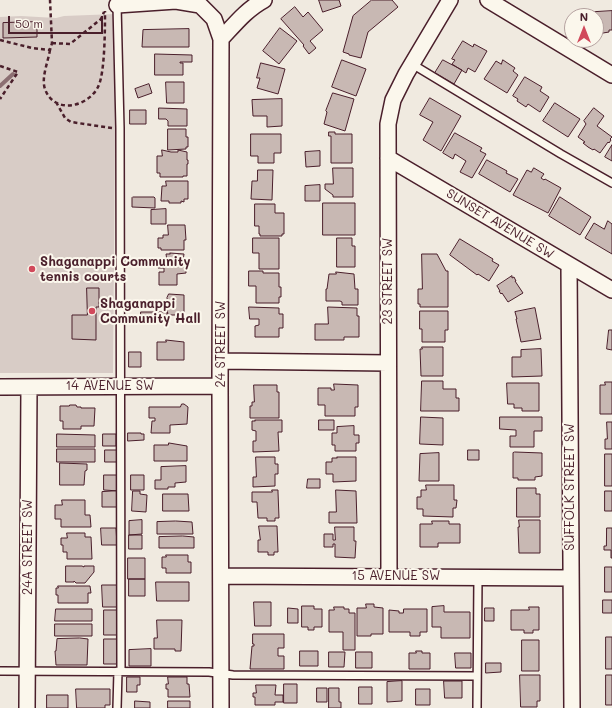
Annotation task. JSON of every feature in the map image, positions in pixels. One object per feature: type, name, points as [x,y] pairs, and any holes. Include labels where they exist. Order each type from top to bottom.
[{"type":"street","points":[[111,8],[176,1],[200,5],[214,19],[222,39],[244,14],[264,0]]},
{"type":"street","name":"23 STREET SW","points":[[389,576],[388,124],[393,100],[411,64],[449,0]]},
{"type":"street","points":[[488,0],[612,75]]},
{"type":"street","name":"24 STREET SW","points":[[222,39],[220,386],[222,708]]},
{"type":"street","name":"SUNSET AVENUE SW","points":[[388,158],[612,290]]},
{"type":"street","name":"SUFFOLK STREET SW","points":[[569,265],[572,708]]},
{"type":"street","points":[[221,361],[388,363]]},
{"type":"street","name":"14 AVENUE SW","points":[[0,386],[220,386]]},
{"type":"street","name":"24A STREET SW","points":[[27,708],[29,386]]},
{"type":"street","name":"15 AVENUE SW","points":[[221,576],[478,576],[571,578]]},
{"type":"lane","points":[[111,8],[120,128],[120,671],[117,708]]},
{"type":"lane","points":[[411,64],[612,183]]},
{"type":"lane","points":[[477,708],[478,576]]},
{"type":"lane","points":[[0,671],[120,671],[209,672],[221,674],[477,676]]},
{"type":"path","points":[[50,0],[52,43],[44,84],[45,90],[50,97],[56,102],[66,106],[80,104],[91,97],[99,86],[111,8]]},
{"type":"path","points":[[52,43],[70,44],[111,8]]},
{"type":"path","points":[[0,40],[32,48],[50,50]]},
{"type":"path","points":[[0,66],[18,72],[0,99]]},
{"type":"path","points":[[56,102],[65,118],[72,122],[120,128]]},
{"type":"shaded area","points":[[116,14],[113,373],[0,373],[0,17],[21,16],[56,18],[64,16]]},
{"type":"building","points":[[319,0],[339,0],[341,6],[323,12]]},
{"type":"building","points":[[372,0],[392,0],[398,7],[368,32],[361,58],[349,55],[343,52],[353,16]]},
{"type":"building","points":[[295,7],[303,17],[308,12],[323,30],[310,41],[316,48],[309,54],[303,46],[304,45],[281,19]]},
{"type":"building","points":[[604,11],[612,11],[612,30],[604,33]]},
{"type":"building","points":[[37,22],[37,37],[3,38],[3,23]]},
{"type":"building","points":[[280,28],[297,41],[279,64],[263,51]]},
{"type":"building","points":[[189,29],[189,47],[142,47],[143,30]]},
{"type":"building","points":[[463,41],[473,47],[474,44],[487,51],[475,72],[468,68],[466,73],[452,64],[455,60],[452,59]]},
{"type":"building","points":[[155,54],[192,55],[192,62],[180,62],[183,63],[183,75],[155,75]]},
{"type":"building","points":[[342,60],[366,69],[356,96],[332,87]]},
{"type":"building","points":[[443,60],[462,70],[454,84],[435,73]]},
{"type":"building","points":[[503,60],[515,68],[513,71],[518,75],[507,93],[484,79],[496,61],[501,64]]},
{"type":"building","points":[[261,63],[285,69],[278,94],[257,88],[260,78],[257,78]]},
{"type":"building","points":[[525,77],[542,87],[540,91],[549,97],[540,112],[528,104],[526,107],[517,101],[518,99],[513,96]]},
{"type":"building","points":[[166,82],[184,82],[184,103],[167,103]]},
{"type":"building","points":[[149,84],[152,93],[138,98],[135,89]]},
{"type":"building","points":[[333,93],[354,99],[345,131],[324,124],[326,111]]},
{"type":"building","points":[[430,98],[461,116],[441,151],[423,140],[433,122],[420,115]]},
{"type":"building","points":[[282,99],[282,126],[267,127],[267,116],[253,116],[252,100]]},
{"type":"building","points":[[555,103],[580,119],[568,137],[543,121]]},
{"type":"building","points":[[159,108],[187,109],[187,126],[168,126],[168,121],[166,119],[159,119]]},
{"type":"building","points":[[594,108],[604,116],[597,126],[612,137],[600,153],[588,147],[583,143],[585,142],[578,137],[586,124],[584,121]]},
{"type":"building","points":[[130,110],[146,110],[146,124],[130,124]]},
{"type":"building","points":[[168,129],[186,129],[188,147],[186,147],[186,149],[168,150]]},
{"type":"building","points":[[329,132],[335,132],[335,134],[352,134],[352,163],[331,163],[331,136],[329,136]]},
{"type":"building","points":[[455,133],[482,148],[480,151],[486,154],[472,178],[460,172],[466,161],[455,154],[453,159],[443,153]]},
{"type":"building","points":[[251,134],[281,134],[281,153],[274,153],[274,163],[258,163],[258,156],[251,156]]},
{"type":"building","points":[[612,145],[612,161],[605,157]]},
{"type":"building","points":[[162,150],[178,152],[178,150],[187,152],[187,176],[160,177],[160,173],[157,173],[157,156],[162,156]]},
{"type":"building","points":[[320,151],[320,166],[306,167],[305,152]]},
{"type":"building","points":[[487,160],[518,179],[510,192],[479,174]]},
{"type":"building","points":[[333,168],[353,168],[353,197],[333,197],[333,195],[325,189],[325,184],[333,184]]},
{"type":"building","points":[[534,168],[544,174],[541,178],[561,188],[548,213],[513,195],[527,170],[531,172]]},
{"type":"building","points":[[258,170],[273,170],[272,200],[251,199],[252,181],[257,181]]},
{"type":"building","points":[[166,181],[188,181],[188,199],[184,199],[184,202],[181,201],[181,203],[161,201],[162,186],[166,186]]},
{"type":"building","points":[[320,185],[320,201],[305,201],[305,186]]},
{"type":"building","points":[[133,197],[154,197],[155,208],[132,207]]},
{"type":"building","points":[[560,197],[591,217],[580,235],[549,216]]},
{"type":"building","points":[[323,203],[355,203],[355,235],[323,235]]},
{"type":"building","points":[[255,204],[275,204],[275,213],[284,213],[284,234],[282,234],[282,236],[260,236],[259,226],[255,226]]},
{"type":"building","points":[[166,209],[166,224],[151,224],[151,210]]},
{"type":"building","points":[[608,221],[612,224],[612,254],[585,238],[594,223],[604,229]]},
{"type":"building","points":[[168,225],[185,225],[186,240],[184,240],[184,250],[161,250],[161,248],[158,248],[158,238],[163,238],[163,235],[168,235]]},
{"type":"building","points":[[253,238],[279,238],[279,269],[259,269],[259,253],[253,253]]},
{"type":"building","points":[[337,238],[352,238],[352,246],[355,246],[355,267],[337,267]]},
{"type":"building","points":[[460,239],[493,259],[492,261],[499,265],[489,281],[478,274],[477,275],[450,255]]},
{"type":"building","points":[[166,254],[184,254],[183,261],[187,261],[186,273],[177,274],[177,285],[159,285],[159,272],[164,272],[164,268],[158,268],[158,261],[167,261]]},
{"type":"building","points":[[422,254],[437,254],[446,271],[448,271],[448,307],[420,307],[420,304],[418,304],[418,289],[422,289]]},
{"type":"building","points":[[249,271],[279,273],[281,297],[279,297],[279,303],[256,303],[256,286],[249,286]]},
{"type":"building","points":[[336,272],[354,274],[355,289],[358,289],[358,305],[342,305],[342,302],[340,301],[326,301],[326,289],[329,274],[336,274]]},
{"type":"building","points":[[512,276],[523,293],[508,302],[502,293],[501,294],[497,286]]},
{"type":"building","name":"Shaganappi Community Hall","points":[[87,288],[99,288],[99,307],[96,307],[96,340],[72,339],[72,315],[87,315]]},
{"type":"building","points":[[169,294],[184,295],[184,315],[168,315],[166,303],[168,303],[167,298]]},
{"type":"building","points":[[249,307],[279,308],[279,314],[283,314],[283,328],[279,328],[279,337],[255,337],[255,326],[259,325],[259,319],[250,319]]},
{"type":"building","points":[[328,307],[357,308],[357,316],[359,316],[359,337],[344,337],[344,340],[315,340],[315,324],[328,324]]},
{"type":"building","points":[[535,308],[541,339],[521,342],[515,312]]},
{"type":"building","points":[[420,311],[448,311],[448,330],[445,330],[445,342],[422,342]]},
{"type":"building","points":[[141,312],[167,312],[167,322],[141,322]]},
{"type":"building","points":[[609,330],[612,330],[612,350],[607,349]]},
{"type":"building","points":[[166,340],[184,342],[184,360],[157,360],[157,342],[166,342]]},
{"type":"building","points":[[422,347],[443,347],[443,376],[421,376],[420,349],[422,349]]},
{"type":"building","points":[[541,349],[542,376],[512,377],[512,357],[521,357],[521,350]]},
{"type":"building","points":[[129,352],[141,352],[141,367],[129,367]]},
{"type":"building","points":[[422,381],[443,381],[443,389],[456,389],[456,398],[459,398],[459,411],[421,411]]},
{"type":"building","points":[[605,382],[612,382],[612,414],[600,414],[600,385],[605,385]]},
{"type":"building","points":[[507,383],[539,383],[539,411],[522,411],[522,408],[514,408],[514,404],[508,404]]},
{"type":"building","points":[[334,384],[358,385],[358,407],[355,407],[355,416],[325,416],[325,405],[318,405],[318,388],[331,388],[331,390],[334,390]]},
{"type":"building","points":[[254,385],[277,385],[277,392],[279,392],[279,418],[250,418],[250,406],[252,406],[252,402],[254,402]]},
{"type":"building","points":[[182,404],[188,407],[187,424],[170,425],[170,433],[151,433],[152,421],[155,421],[155,418],[149,418],[149,407],[180,407]]},
{"type":"building","points":[[76,405],[77,407],[81,408],[95,408],[94,426],[81,426],[81,429],[63,429],[63,421],[60,421],[60,406]]},
{"type":"building","points":[[421,417],[443,418],[443,445],[420,444]]},
{"type":"building","points":[[500,417],[542,417],[542,431],[534,431],[534,447],[510,447],[510,436],[516,436],[516,430],[500,429]]},
{"type":"building","points":[[282,420],[282,432],[278,432],[279,451],[253,452],[253,441],[256,441],[256,431],[252,430],[252,421]]},
{"type":"building","points":[[319,420],[334,420],[334,430],[319,430]]},
{"type":"building","points":[[607,422],[612,422],[612,449],[605,449],[605,439],[607,439]]},
{"type":"building","points":[[354,426],[354,435],[359,435],[359,443],[356,443],[356,451],[335,451],[335,445],[332,445],[332,433],[337,433],[337,427]]},
{"type":"building","points":[[128,433],[144,434],[144,440],[128,441]]},
{"type":"building","points":[[57,434],[95,435],[95,447],[57,447]]},
{"type":"building","points":[[103,434],[116,434],[116,446],[103,446]]},
{"type":"building","points":[[169,443],[187,446],[187,461],[154,461],[154,445],[168,445]]},
{"type":"building","points":[[57,449],[95,449],[95,462],[57,462]]},
{"type":"building","points":[[105,450],[118,450],[118,462],[105,462]]},
{"type":"building","points":[[468,450],[479,450],[479,460],[468,460]]},
{"type":"building","points":[[439,453],[439,481],[419,481],[420,454]]},
{"type":"building","points":[[513,453],[542,453],[542,476],[535,477],[535,480],[518,480],[518,478],[513,478]]},
{"type":"building","points":[[605,454],[612,454],[612,486],[605,486]]},
{"type":"building","points":[[256,457],[275,457],[275,464],[278,464],[278,474],[275,474],[275,486],[253,487],[253,477],[256,477]]},
{"type":"building","points":[[356,457],[356,481],[333,482],[333,474],[326,474],[326,462],[332,462],[332,458]]},
{"type":"building","points":[[60,463],[87,464],[84,485],[60,485]]},
{"type":"building","points":[[186,466],[186,482],[175,483],[175,487],[168,487],[168,489],[155,489],[155,480],[161,480],[161,467]]},
{"type":"building","points":[[104,475],[119,475],[119,491],[104,490]]},
{"type":"building","points":[[131,475],[144,475],[144,490],[131,490]]},
{"type":"building","points":[[308,479],[320,479],[320,488],[307,488]]},
{"type":"building","points":[[426,485],[454,485],[454,500],[457,500],[456,508],[453,508],[453,517],[423,516],[423,509],[417,509],[417,497],[421,497],[421,490],[426,490]]},
{"type":"building","points":[[517,488],[536,488],[536,494],[540,494],[540,517],[517,517]]},
{"type":"building","points":[[272,490],[278,490],[279,518],[275,518],[275,521],[267,521],[267,518],[258,518],[257,502],[252,502],[252,492],[272,492]]},
{"type":"building","points":[[336,490],[356,491],[357,523],[329,523],[329,512],[336,512]]},
{"type":"building","points":[[119,491],[119,507],[102,507],[102,492]]},
{"type":"building","points":[[133,491],[140,491],[140,494],[147,495],[146,512],[132,511]]},
{"type":"building","points":[[605,491],[612,491],[612,511],[605,511]]},
{"type":"building","points":[[163,494],[188,494],[189,511],[163,511]]},
{"type":"building","points":[[62,500],[85,500],[85,515],[90,515],[91,527],[61,527],[61,519],[55,519],[55,505],[62,505]]},
{"type":"building","points":[[142,520],[142,534],[129,535],[129,521]]},
{"type":"building","points":[[519,520],[540,520],[540,553],[519,553]]},
{"type":"building","points":[[432,521],[449,521],[449,524],[460,524],[460,543],[438,543],[438,547],[420,547],[420,524],[432,524]]},
{"type":"building","points":[[157,522],[192,522],[193,534],[157,534]]},
{"type":"building","points":[[259,526],[277,526],[278,552],[274,552],[274,555],[268,555],[268,552],[258,552],[258,540],[260,540]]},
{"type":"building","points":[[335,527],[354,527],[354,541],[356,541],[355,558],[335,557],[335,544],[333,544],[333,547],[324,547],[324,534],[333,534],[333,540],[335,540]]},
{"type":"building","points":[[101,528],[116,528],[117,545],[102,545]]},
{"type":"building","points":[[607,528],[612,528],[612,558],[611,550],[604,550],[604,546],[606,546]]},
{"type":"building","points":[[67,533],[85,533],[85,537],[91,537],[92,559],[67,559],[67,552],[63,552],[63,545],[61,545],[61,538],[67,538]]},
{"type":"building","points":[[129,535],[142,535],[142,549],[129,549]]},
{"type":"building","points":[[159,537],[194,537],[194,548],[159,548]]},
{"type":"building","points":[[166,555],[188,555],[188,562],[191,562],[191,573],[166,573],[166,568],[162,568],[162,557],[166,557]]},
{"type":"building","points":[[128,558],[145,558],[145,579],[128,579]]},
{"type":"building","points":[[66,566],[94,566],[94,572],[85,583],[76,583],[74,581],[66,582]]},
{"type":"building","points":[[605,567],[612,567],[612,592],[605,592]]},
{"type":"building","points":[[129,579],[145,579],[145,596],[129,596]]},
{"type":"building","points":[[156,582],[189,582],[189,601],[157,601]]},
{"type":"building","points":[[102,585],[118,585],[118,607],[103,607]]},
{"type":"building","points":[[58,586],[90,586],[91,593],[88,593],[88,603],[58,603],[56,588],[58,588]]},
{"type":"building","points":[[603,600],[612,600],[612,613],[603,613]]},
{"type":"building","points":[[254,602],[271,602],[271,626],[255,626]]},
{"type":"building","points":[[366,604],[374,604],[374,607],[383,608],[383,634],[357,636],[357,608],[366,608]]},
{"type":"building","points":[[302,606],[314,606],[314,609],[322,609],[322,627],[314,627],[314,630],[308,630],[308,627],[302,627]]},
{"type":"building","points":[[444,606],[444,612],[470,612],[470,638],[441,638],[441,627],[432,627],[432,607]]},
{"type":"building","points":[[334,607],[344,607],[344,609],[349,609],[349,613],[355,613],[355,650],[343,650],[343,632],[329,632],[329,610],[334,610]]},
{"type":"building","points":[[529,607],[539,607],[539,630],[533,630],[533,633],[524,633],[524,630],[511,630],[511,610],[529,610]]},
{"type":"building","points":[[288,608],[298,609],[298,623],[288,623]]},
{"type":"building","points":[[485,608],[494,608],[494,621],[485,621]]},
{"type":"building","points":[[56,609],[92,609],[92,621],[55,621]]},
{"type":"building","points":[[404,609],[427,609],[427,632],[420,632],[420,636],[410,636],[410,632],[389,632],[389,610],[403,613]]},
{"type":"building","points":[[104,610],[118,610],[118,635],[104,635]]},
{"type":"building","points":[[157,620],[182,620],[181,651],[175,651],[175,649],[154,649],[154,638],[157,638]]},
{"type":"building","points":[[55,624],[92,624],[92,636],[55,636]]},
{"type":"building","points":[[253,634],[284,634],[284,648],[278,648],[278,656],[284,656],[284,669],[250,669],[252,646],[254,646]]},
{"type":"building","points":[[606,637],[612,637],[612,669],[606,669]]},
{"type":"building","points":[[57,639],[88,639],[87,665],[56,665],[55,651]]},
{"type":"building","points":[[104,639],[117,639],[117,664],[104,664]]},
{"type":"building","points":[[522,640],[539,640],[539,671],[522,671]]},
{"type":"building","points":[[151,649],[151,666],[129,666],[129,650]]},
{"type":"building","points":[[300,651],[318,651],[318,666],[300,666]]},
{"type":"building","points":[[416,651],[430,653],[430,669],[409,669],[409,653],[416,653]]},
{"type":"building","points":[[329,652],[345,652],[344,667],[329,667]]},
{"type":"building","points":[[356,652],[372,652],[372,668],[356,668]]},
{"type":"building","points":[[455,653],[471,653],[471,668],[456,668]]},
{"type":"building","points":[[486,663],[501,663],[501,672],[486,673]]},
{"type":"building","points":[[520,675],[540,675],[540,701],[537,701],[537,707],[521,707]]},
{"type":"building","points":[[606,675],[612,675],[612,705],[606,705]]},
{"type":"building","points":[[127,677],[140,677],[140,685],[137,685],[137,692],[127,692]]},
{"type":"building","points":[[168,677],[187,677],[190,697],[168,697],[168,689],[166,689],[166,684],[168,684]]},
{"type":"building","points":[[402,681],[402,701],[387,702],[387,682]]},
{"type":"building","points":[[444,681],[462,681],[462,698],[445,698]]},
{"type":"building","points":[[284,684],[297,684],[297,703],[284,703]]},
{"type":"building","points":[[256,685],[276,685],[275,695],[283,695],[283,702],[275,702],[275,705],[255,705],[255,697],[253,697],[253,693],[256,693]]},
{"type":"building","points":[[359,687],[372,687],[372,704],[359,704]]},
{"type":"building","points":[[317,688],[327,688],[327,702],[317,702]]},
{"type":"building","points":[[329,688],[339,688],[339,702],[341,702],[341,708],[329,708]]},
{"type":"building","points":[[76,689],[110,689],[110,705],[105,705],[105,708],[77,708]]},
{"type":"building","points":[[416,689],[430,689],[430,705],[416,705]]},
{"type":"building","points":[[47,695],[68,695],[68,708],[47,708]]},
{"type":"building","points":[[135,701],[150,702],[150,708],[135,708]]},
{"type":"building","points":[[168,701],[190,701],[190,708],[168,708]]},
{"type":"waterway","points":[[0,86],[13,74]]},
{"type":"place","name":"Shaganappi Community tennis courts","points":[[32,269]]},
{"type":"place","name":"Shaganappi Community Hall","points":[[92,311]]}]
